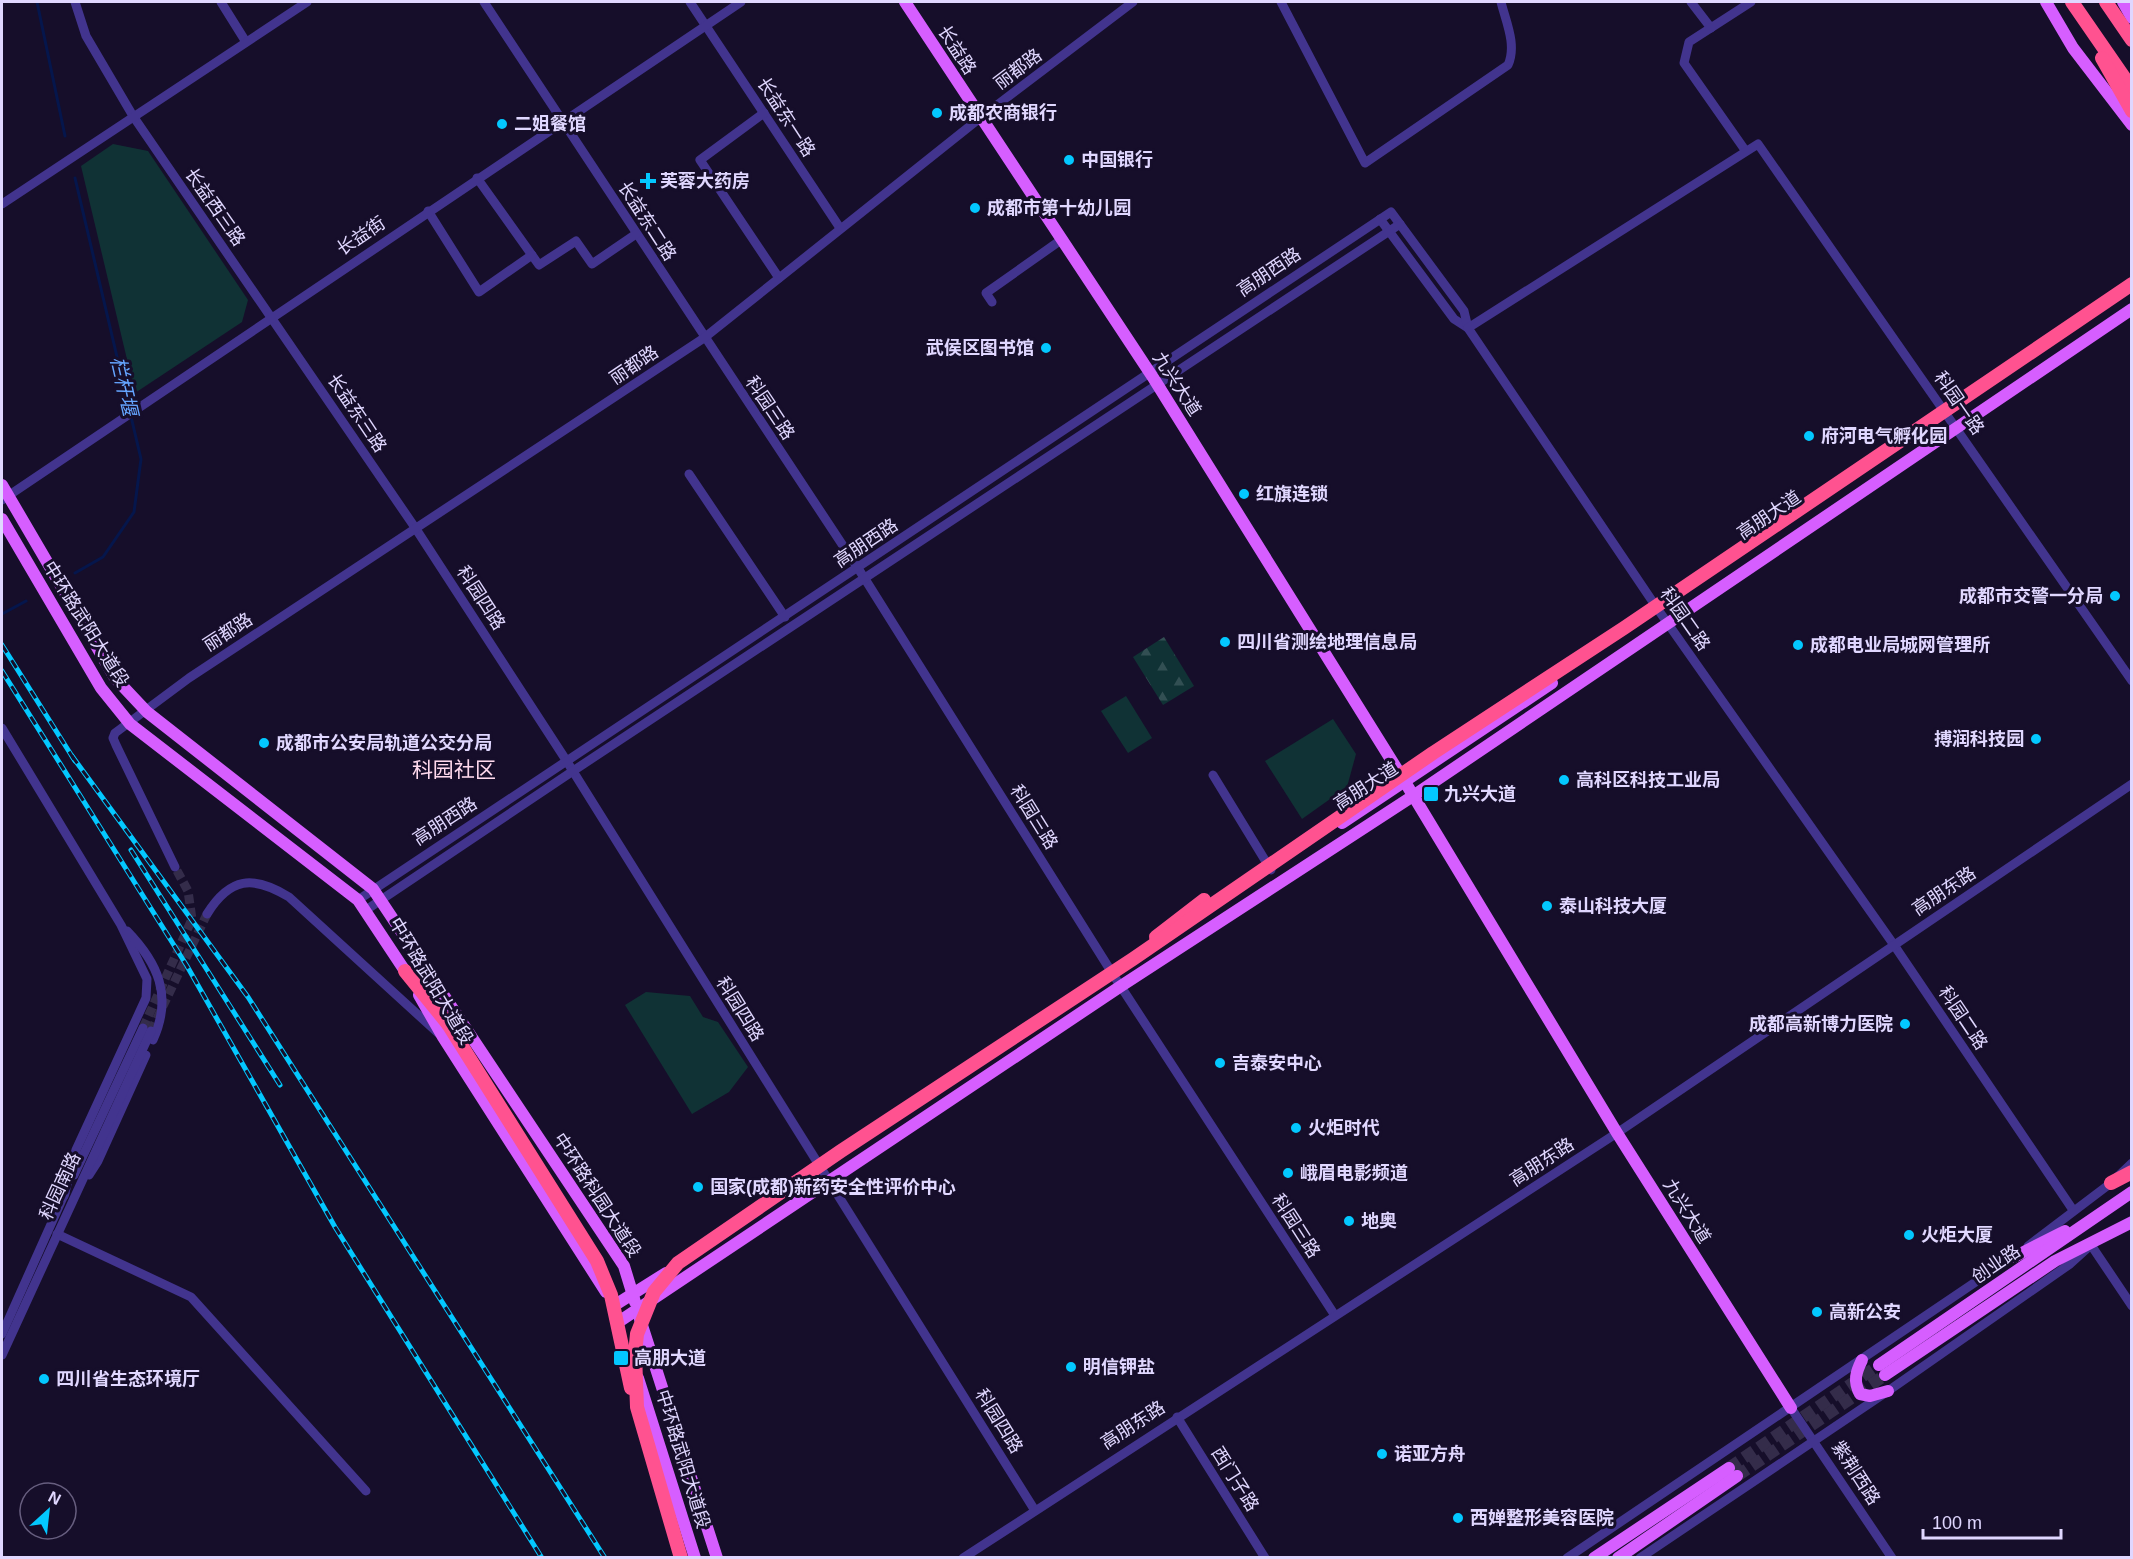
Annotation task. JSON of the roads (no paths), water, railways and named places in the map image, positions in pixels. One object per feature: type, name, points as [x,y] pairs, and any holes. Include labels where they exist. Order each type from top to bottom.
[{"type":"highway","points":[[2072,2],[2132,89]]},
{"type":"highway","points":[[2106,2],[2132,40]]},
{"type":"highway","points":[[2083,18],[2111,79],[2132,111]]},
{"type":"highway","points":[[637,1407],[634,1354],[637,1334],[654,1292],[678,1263],[840,1151],[1261,873],[1433,753],[1624,628],[2132,284]]},
{"type":"highway","points":[[1118,981],[1163,931],[1204,900],[1386,776],[1433,753]]},
{"type":"highway","points":[[405,971],[597,1262],[611,1295],[626,1374],[681,1557]]},
{"type":"highway","points":[[2111,1182],[2132,1172]]},
{"type":"main road","name":"长益路","points":[[905,2],[980,118]]},
{"type":"main road","points":[[2046,2],[2073,48],[2132,125]]},
{"type":"main road","points":[[2123,2],[2132,18]]},
{"type":"main road","name":"九兴大道","points":[[980,118],[1158,386],[1405,782],[1617,1133],[1791,1407]]},
{"type":"main road","name":"高朋大道","points":[[615,1305],[820,1169],[1413,796],[1667,622],[1952,421],[2132,289]]},
{"type":"main road","name":"高朋大道","points":[[620,1321],[1118,981],[1271,870],[1659,611],[1952,421],[2132,309]]},
{"type":"main road","name":"中环路武阳大道段","points":[[4,494],[115,678],[147,712],[373,888]]},
{"type":"main road","name":"中环路武阳大道段","points":[[2,519],[101,688],[130,724],[362,905],[405,971]]},
{"type":"main road","name":"中环路科园大道段","points":[[373,888],[624,1266],[717,1557]]},
{"type":"main road","name":"中环路武阳大道段","points":[[445,1031],[615,1305],[695,1557]]},
{"type":"main road","name":"创业路","points":[[2132,1192],[2091,1218],[1882,1370],[2055,1261],[2091,1245],[2132,1222]]},
{"type":"main road","points":[[2014,1257],[2091,1218]]},
{"type":"main road","points":[[1862,1360],[1855,1374],[1856,1387],[1860,1394],[1870,1396],[1888,1391]]},
{"type":"main road","points":[[1594,1557],[1733,1472],[1618,1557]]},
{"type":"street","name":"长益西三路","points":[[75,2],[86,36],[133,116],[271,316]]},
{"type":"street","points":[[221,2],[246,42]]},
{"type":"street","points":[[2,204],[307,2]]},
{"type":"street","name":"长益东二路","points":[[484,2],[704,338]]},
{"type":"street","name":"长益东一路","points":[[690,2],[840,228]]},
{"type":"street","name":"长益街","points":[[4,494],[741,2]]},
{"type":"street","name":"丽都路","points":[[130,724],[189,678],[704,338],[980,118],[1133,2]]},
{"type":"street","points":[[1281,2],[1365,163],[1508,65],[1512,56],[1512,42],[1501,2]]},
{"type":"street","points":[[1691,2],[1711,28]]},
{"type":"street","points":[[1468,327],[1745,150],[1684,63],[1689,42],[1751,2]]},
{"type":"street","points":[[764,113],[700,160],[779,278]]},
{"type":"street","name":"科园一路","points":[[1745,150],[1758,144],[2132,681]]},
{"type":"street","points":[[477,178],[539,265],[576,241],[592,264],[636,234]]},
{"type":"street","points":[[428,211],[479,292],[532,255]]},
{"type":"street","name":"高朋西路","points":[[1391,212],[1400,225],[380,899],[362,905],[373,888],[858,569],[1380,219],[1391,212]]},
{"type":"street","points":[[1380,219],[1454,319],[1468,327]]},
{"type":"street","points":[[1400,225],[1464,311],[1468,327]]},
{"type":"street","points":[[992,302],[986,293],[1061,240]]},
{"type":"street","points":[[1013,274],[1019,282]]},
{"type":"street","name":"长益东三路","points":[[271,316],[416,529]]},
{"type":"street","name":"科园二路","points":[[1468,327],[1659,611],[1894,945],[2073,1210]]},
{"type":"street","name":"科园三路","points":[[704,338],[865,579],[1118,981],[1334,1314]]},
{"type":"street","points":[[689,474],[784,617]]},
{"type":"street","name":"科园四路","points":[[416,529],[573,771],[1034,1509]]},
{"type":"street","points":[[130,724],[115,733],[113,738],[175,867]]},
{"type":"street","points":[[2,728],[121,925],[147,979],[146,1029]]},
{"type":"street","points":[[1213,775],[1271,870]]},
{"type":"street","name":"高朋东路","points":[[963,1557],[1334,1314],[1617,1133],[2132,783]]},
{"type":"street","points":[[207,914],[217,898],[229,888],[256,882],[272,887],[289,897],[445,1031]]},
{"type":"street","points":[[68,1198],[98,1161],[146,1029],[162,1002],[159,974],[139,944],[121,925]]},
{"type":"street","name":"科园南路","points":[[2,1331],[68,1198],[146,1029]]},
{"type":"street","points":[[1567,1557],[2014,1257],[2132,1163]]},
{"type":"street","name":"科园南路","points":[[2,1356],[57,1234],[68,1198]]},
{"type":"street","points":[[57,1234],[191,1298],[366,1491]]},
{"type":"street","points":[[1640,1557],[1813,1439],[1888,1391],[2070,1264],[2091,1245],[2132,1306]]},
{"type":"street","name":"紫荆西路","points":[[1791,1407],[1892,1557]]},
{"type":"street","name":"西门子路","points":[[1177,1417],[1265,1557]]},
{"type":"waterway","name":"栏杆堰","points":[[37,2],[65,136]]},
{"type":"waterway","name":"栏杆堰","points":[[75,178],[141,459],[134,512],[103,557],[75,573]]},
{"type":"waterway","name":"栏杆堰","points":[[2,614],[26,601]]},
{"type":"tunnel","points":[[143,1028],[192,919],[188,891],[175,867]]},
{"type":"tunnel","points":[[151,1031],[207,914]]},
{"type":"tunnel","points":[[1729,1468],[1879,1365]]},
{"type":"tunnel","points":[[1737,1476],[1885,1375]]},
{"type":"railway","points":[[2,645],[75,761]]},
{"type":"railway","points":[[2,671],[187,966],[335,1227],[542,1558]]},
{"type":"railway","points":[[72,756],[248,997],[605,1558]]},
{"type":"railway","points":[[131,850],[280,1085]]},
{"type":"place","name":"成都农商银行","points":[[937,113]]},
{"type":"place","name":"二姐餐馆","points":[[502,124]]},
{"type":"place","name":"中国银行","points":[[1069,160]]},
{"type":"place","name":"芙蓉大药房","points":[[648,181]]},
{"type":"place","name":"成都市第十幼儿园","points":[[975,208]]},
{"type":"place","name":"武侯区图书馆","points":[[1046,348]]},
{"type":"place","name":"府河电气孵化园","points":[[1809,436]]},
{"type":"place","name":"红旗连锁","points":[[1244,494]]},
{"type":"place","name":"成都市交警一分局","points":[[2115,596]]},
{"type":"place","name":"四川省测绘地理信息局","points":[[1225,642]]},
{"type":"place","name":"成都电业局城网管理所","points":[[1798,645]]},
{"type":"place","name":"搏润科技园","points":[[2036,739]]},
{"type":"place","name":"成都市公安局轨道公交分局","points":[[264,743]]},
{"type":"place","name":"高科区科技工业局","points":[[1564,780]]},
{"type":"place","name":"九兴大道","points":[[1431,794]]},
{"type":"place","name":"泰山科技大厦","points":[[1547,906]]},
{"type":"place","name":"成都高新博力医院","points":[[1905,1024]]},
{"type":"place","name":"吉泰安中心","points":[[1220,1063]]},
{"type":"place","name":"火炬时代","points":[[1296,1128]]},
{"type":"place","name":"峨眉电影频道","points":[[1288,1173]]},
{"type":"place","name":"国家(成都)新药安全性评价中心","points":[[698,1187]]},
{"type":"place","name":"地奥","points":[[1349,1221]]},
{"type":"place","name":"火炬大厦","points":[[1909,1235]]},
{"type":"place","name":"高新公安","points":[[1817,1312]]},
{"type":"place","name":"高朋大道","points":[[621,1358]]},
{"type":"place","name":"明信钾盐","points":[[1071,1367]]},
{"type":"place","name":"四川省生态环境厅","points":[[44,1379]]},
{"type":"place","name":"诺亚方舟","points":[[1382,1454]]},
{"type":"place","name":"西婵整形美容医院","points":[[1458,1518]]},
{"type":"district","name":"科园社区","points":[[454,770]]}]
